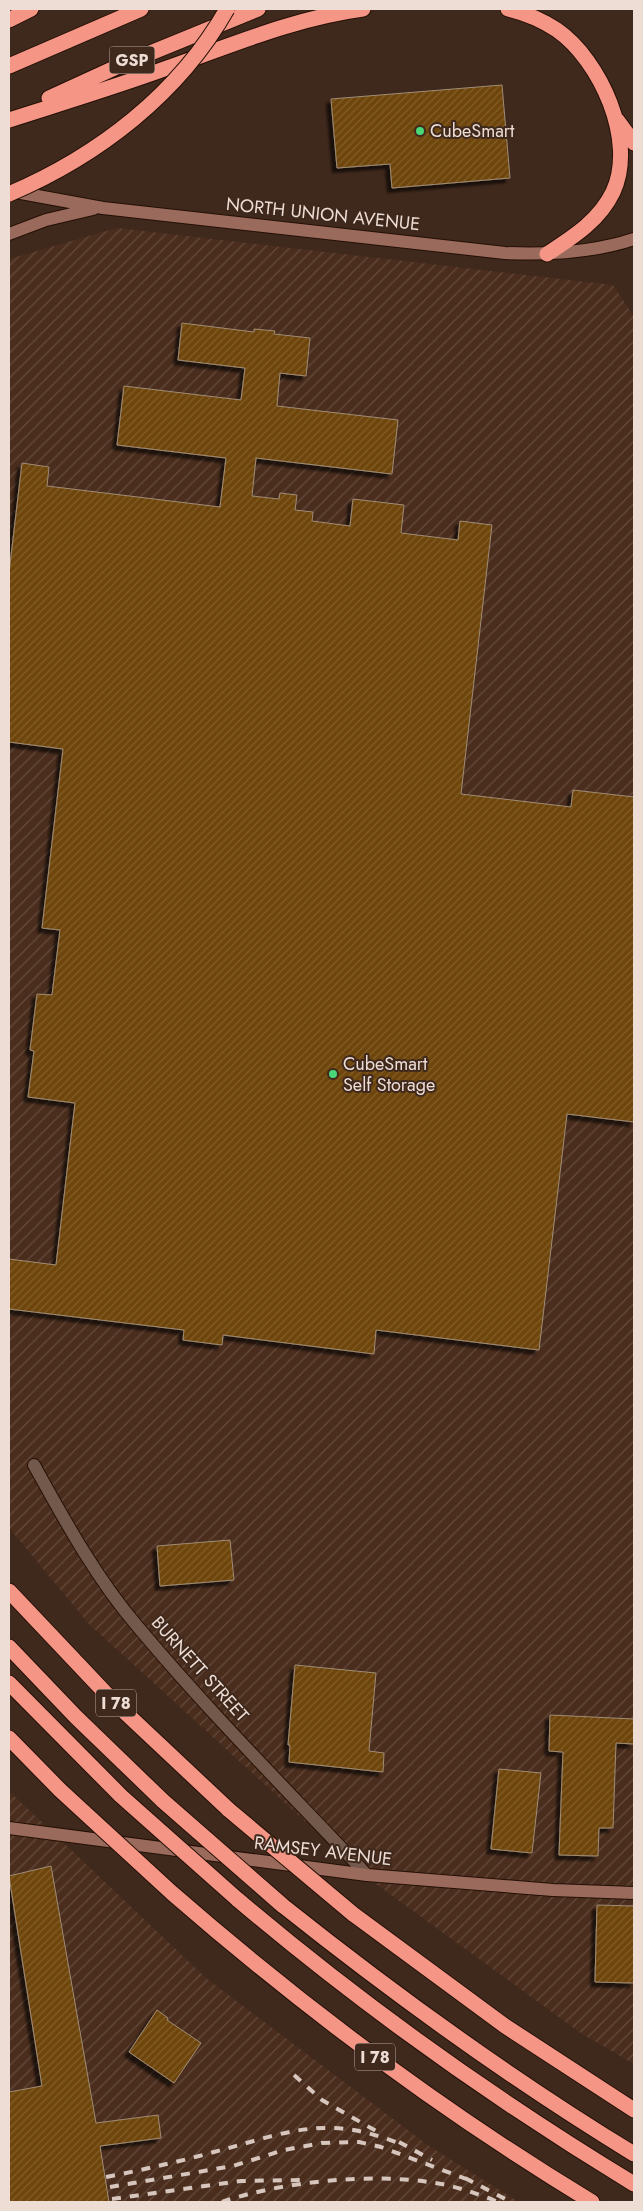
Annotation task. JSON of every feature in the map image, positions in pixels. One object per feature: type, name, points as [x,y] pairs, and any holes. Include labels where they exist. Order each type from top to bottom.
[{"type":"highway","points":[[9,20],[31,9]]},
{"type":"highway","name":"GSP","points":[[9,66],[141,9]]},
{"type":"highway","points":[[9,192],[67,165],[133,120],[186,67],[227,9]]},
{"type":"highway","name":"GSP","points":[[9,118],[121,65],[258,9]]},
{"type":"highway","points":[[9,118],[164,69],[276,29],[363,9]]},
{"type":"highway","points":[[508,9],[545,23],[577,48],[595,70],[617,120],[634,143]]},
{"type":"highway","points":[[547,254],[577,234],[594,219],[613,192],[617,181],[620,159],[617,128],[611,107]]},
{"type":"highway","name":"I 78","points":[[9,1591],[113,1700],[229,1810],[353,1914],[498,2021],[634,2110]]},
{"type":"highway","name":"I 78","points":[[9,1647],[76,1717],[163,1801],[282,1905],[383,1984],[478,2053],[634,2154]]},
{"type":"highway","name":"I 78","points":[[9,1683],[121,1796],[237,1900],[340,1984],[442,2059],[546,2129],[634,2184]]},
{"type":"highway","name":"I 78","points":[[9,1738],[60,1790],[172,1893],[265,1971],[364,2049],[466,2121],[592,2202]]},
{"type":"street","name":"NORTH UNION AVENUE","points":[[9,192],[103,208],[487,251],[547,254],[603,248],[634,239]]},
{"type":"street","points":[[9,234],[46,220],[103,208]]},
{"type":"street","name":"BURNETT STREET","points":[[34,1465],[81,1549],[137,1626],[243,1743],[367,1875]]},
{"type":"street","name":"RAMSEY AVENUE","points":[[9,1828],[367,1875],[553,1890],[634,1893]]},
{"type":"shaded area","points":[[117,228],[613,285],[634,317],[634,2064],[582,2034],[365,1876],[89,1624],[9,1528],[9,259]]},
{"type":"shaded area","points":[[9,1791],[206,1978],[429,2146],[519,2202],[9,2202]]},
{"type":"building","name":"CubeSmart","points":[[502,85],[510,178],[392,188],[390,164],[337,168],[331,99]]},
{"type":"building","name":"CubeSmart Self Storage","points":[[182,323],[254,332],[254,329],[275,331],[274,334],[310,338],[306,376],[280,373],[277,406],[398,420],[392,474],[256,458],[252,496],[279,499],[280,493],[297,495],[295,510],[313,512],[312,521],[350,526],[353,499],[404,505],[401,533],[458,540],[460,521],[492,525],[461,794],[571,807],[573,790],[634,797],[634,1122],[567,1114],[539,1350],[376,1330],[374,1354],[223,1335],[222,1345],[183,1340],[184,1330],[9,1309],[9,1259],[56,1265],[75,1103],[28,1097],[34,1051],[30,1050],[37,994],[52,995],[60,930],[42,928],[63,749],[9,742],[9,573],[22,463],[49,467],[47,486],[220,507],[226,458],[117,445],[124,386],[241,400],[245,368],[178,360]]},
{"type":"building","points":[[230,1540],[234,1580],[160,1586],[157,1546]]},
{"type":"building","points":[[295,1665],[376,1673],[369,1751],[384,1753],[383,1772],[289,1762],[290,1745],[288,1745]]},
{"type":"building","points":[[550,1715],[634,1719],[634,1744],[616,1743],[613,1828],[599,1828],[598,1856],[559,1855],[563,1752],[549,1751]]},
{"type":"building","points":[[499,1769],[541,1773],[532,1853],[491,1849]]},
{"type":"building","points":[[51,1866],[96,2123],[158,2115],[161,2138],[100,2146],[109,2202],[9,2202],[9,2092],[42,2086],[9,1876]]},
{"type":"building","points":[[597,1905],[634,1906],[634,1983],[595,1982]]},
{"type":"building","points":[[157,2010],[168,2018],[167,2020],[201,2043],[174,2083],[129,2052]]},
{"type":"railway","points":[[294,2075],[322,2100],[376,2131]]},
{"type":"railway","points":[[106,2177],[181,2161],[277,2135],[317,2128],[349,2129],[404,2145]]},
{"type":"railway","points":[[110,2187],[233,2166],[284,2150],[322,2143],[359,2142],[381,2147],[469,2180]]},
{"type":"railway","points":[[399,2142],[432,2160]]},
{"type":"railway","points":[[465,2178],[511,2202]]},
{"type":"railway","points":[[222,2202],[270,2189],[352,2179],[405,2179],[438,2183],[498,2202]]},
{"type":"railway","points":[[112,2199],[241,2181],[300,2180]]},
{"type":"place","name":"CubeSmart","points":[[420,131]]},
{"type":"place","name":"CubeSmart Self Storage","points":[[333,1074]]}]
